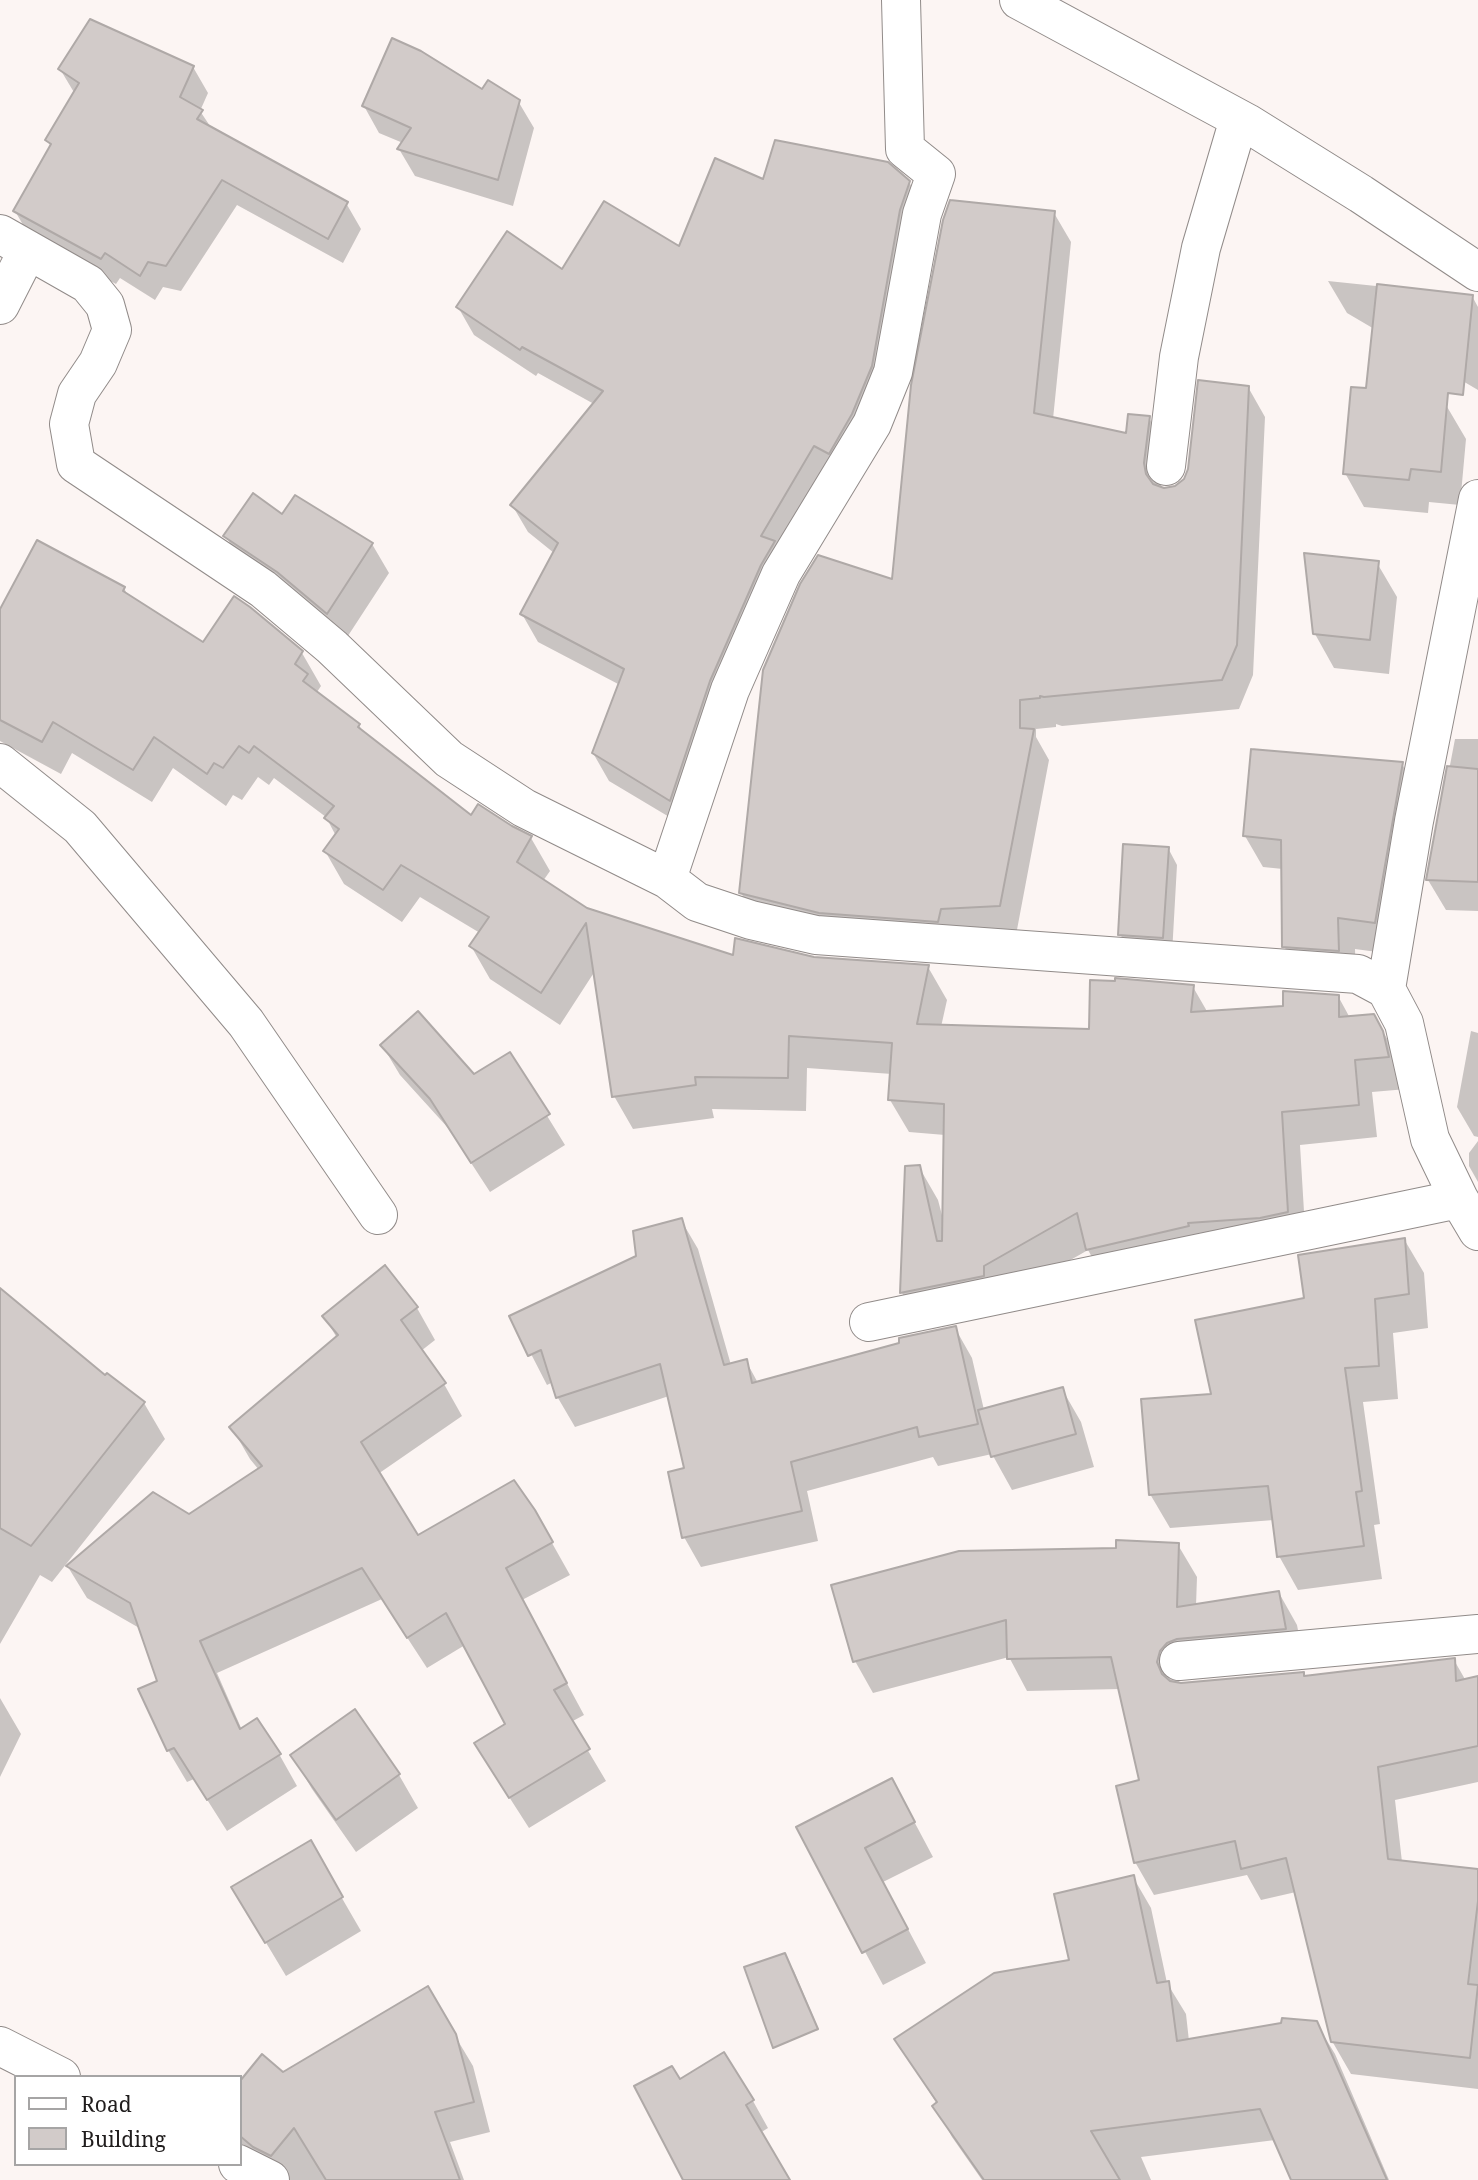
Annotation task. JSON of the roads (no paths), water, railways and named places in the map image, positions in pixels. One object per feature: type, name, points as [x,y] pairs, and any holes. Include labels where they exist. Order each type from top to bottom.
[{"type":"street","points":[[667,879],[730,690],[776,585],[822,503],[872,424],[893,372],[922,214],[936,173],[905,149],[901,0]]},
{"type":"street","points":[[1019,0],[1239,118],[1361,194],[1478,272]]},
{"type":"street","points":[[1166,466],[1179,357],[1201,248],[1239,118]]},
{"type":"street","points":[[0,305],[14,242],[88,284],[105,305],[112,330],[98,363],[77,394],[69,424],[76,464],[263,589],[332,647],[449,759],[524,808],[667,879],[697,902],[751,920],[816,934],[1358,974],[1386,989],[1404,1023],[1430,1139],[1469,1215],[869,1322]]},
{"type":"street","points":[[1386,989],[1414,821],[1478,499]]},
{"type":"street","points":[[0,763],[80,827],[246,1023],[378,1215]]},
{"type":"street","points":[[1179,1661],[1478,1634]]},
{"type":"street","points":[[0,2046],[57,2075]]},
{"type":"street","points":[[242,2166],[270,2180]]}]
